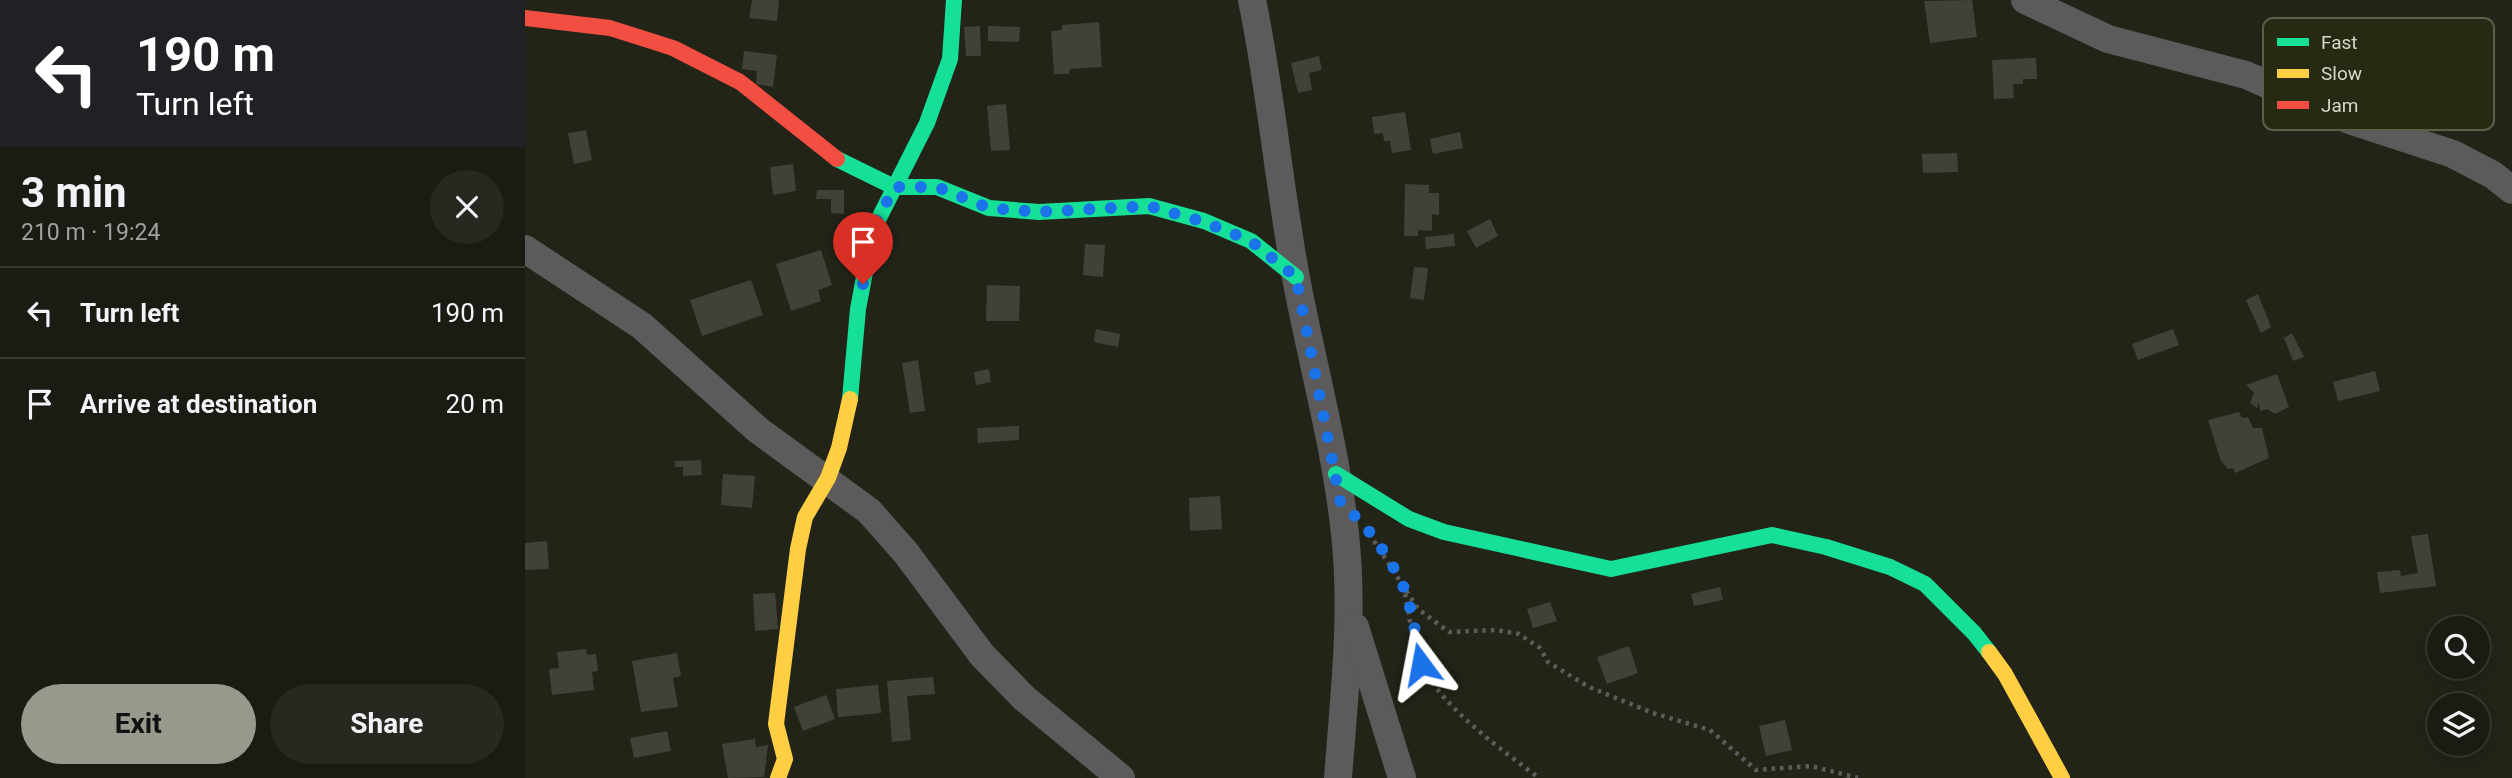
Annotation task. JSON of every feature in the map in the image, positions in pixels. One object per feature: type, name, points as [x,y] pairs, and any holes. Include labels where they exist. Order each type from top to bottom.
[{"type":"street","points":[[778,778],[785,759],[776,724],[792,581],[805,517],[828,478],[849,407],[859,309],[873,230],[927,123],[950,59],[954,0]]},
{"type":"street","points":[[1252,0],[1267,75],[1296,277],[1341,505],[1348,608],[1338,778]]},
{"type":"street","points":[[2025,0],[2108,38],[2246,75],[2263,82]]},
{"type":"street","points":[[525,18],[610,28],[673,48],[740,82],[839,161],[894,187],[937,187],[989,208],[1039,212],[1149,206],[1204,222],[1251,241],[1296,277]]},
{"type":"street","points":[[2380,130],[2453,154],[2493,175],[2512,190]]},
{"type":"street","points":[[525,249],[642,326],[758,430],[828,478],[888,530],[955,623],[1024,698],[1121,778]]},
{"type":"street","points":[[1336,474],[1409,519],[1444,532],[1593,566],[1631,568],[1772,535],[1826,547],[1890,567],[1925,584],[1974,633],[2005,674],[2062,778]]},
{"type":"street","points":[[1348,608],[1402,778]]},
{"type":"path","points":[[1341,505],[1361,523],[1418,609],[1449,632],[1496,630],[1519,634],[1540,648],[1548,662],[1589,687],[1653,713],[1710,730],[1756,770],[1811,766],[1858,778]]},
{"type":"path","points":[[1404,590],[1421,664],[1432,685],[1449,704],[1539,778]]},
{"type":"building","points":[[752,0],[779,0],[777,21],[749,18]]},
{"type":"building","points":[[1972,0],[1977,37],[1930,43],[1924,1]]},
{"type":"building","points":[[1099,22],[1102,67],[1070,69],[1069,74],[1054,74],[1051,31],[1062,30],[1062,25]]},
{"type":"building","points":[[980,26],[981,56],[966,56],[964,27]]},
{"type":"building","points":[[988,26],[1020,27],[1019,42],[988,41]]},
{"type":"building","points":[[744,51],[777,55],[773,87],[756,84],[757,71],[742,69]]},
{"type":"building","points":[[1319,56],[1322,70],[1309,73],[1312,90],[1298,93],[1291,63]]},
{"type":"building","points":[[2036,58],[2037,79],[2023,79],[2023,84],[2013,84],[2014,98],[1994,99],[1992,60]]},
{"type":"building","points":[[1006,104],[1010,150],[991,151],[987,106]]},
{"type":"building","points":[[1405,112],[1411,150],[1392,153],[1390,141],[1384,141],[1383,133],[1374,134],[1372,117]]},
{"type":"building","points":[[586,130],[592,160],[574,164],[568,133]]},
{"type":"building","points":[[1460,132],[1463,148],[1433,154],[1430,139]]},
{"type":"building","points":[[1957,153],[1958,172],[1923,173],[1922,154]]},
{"type":"building","points":[[793,164],[796,191],[773,195],[770,167]]},
{"type":"building","points":[[1405,184],[1429,185],[1429,193],[1439,193],[1439,215],[1432,214],[1432,231],[1418,230],[1418,236],[1404,236]]},
{"type":"building","points":[[817,190],[844,190],[844,214],[831,213],[831,199],[816,199]]},
{"type":"building","points":[[1490,219],[1498,236],[1476,248],[1467,231]]},
{"type":"building","points":[[1454,234],[1455,246],[1426,249],[1425,237]]},
{"type":"building","points":[[1085,244],[1105,245],[1103,277],[1083,275]]},
{"type":"building","points":[[821,250],[832,285],[818,290],[821,301],[791,311],[776,264]]},
{"type":"building","points":[[1414,267],[1428,268],[1424,300],[1410,298]]},
{"type":"building","points":[[751,280],[763,315],[702,336],[690,300]]},
{"type":"building","points":[[987,285],[1020,286],[1019,321],[986,321]]},
{"type":"building","points":[[2258,294],[2271,327],[2261,333],[2246,300]]},
{"type":"building","points":[[1096,329],[1120,334],[1118,347],[1094,342]]},
{"type":"building","points":[[2173,329],[2179,345],[2138,360],[2132,344]]},
{"type":"building","points":[[2292,333],[2304,357],[2293,361],[2284,338]]},
{"type":"building","points":[[918,360],[925,411],[910,413],[902,363]]},
{"type":"building","points":[[989,369],[991,382],[976,385],[974,372]]},
{"type":"building","points":[[2375,371],[2380,391],[2338,401],[2333,382]]},
{"type":"building","points":[[2277,374],[2289,407],[2275,414],[2267,409],[2260,411],[2259,402],[2257,408],[2250,403],[2254,393],[2246,385]]},
{"type":"building","points":[[2239,412],[2242,418],[2248,417],[2253,428],[2262,428],[2269,458],[2235,473],[2233,468],[2228,469],[2221,461],[2208,420]]},
{"type":"building","points":[[1019,426],[1019,440],[978,443],[977,428]]},
{"type":"building","points":[[701,460],[702,475],[683,476],[683,467],[675,467],[675,461]]},
{"type":"building","points":[[723,474],[755,476],[752,508],[721,505]]},
{"type":"building","points":[[1220,496],[1222,529],[1190,531],[1189,498]]},
{"type":"building","points":[[2428,534],[2436,586],[2380,593],[2377,572],[2400,570],[2401,576],[2418,573],[2411,536]]},
{"type":"building","points":[[547,541],[549,569],[525,570],[525,543]]},
{"type":"building","points":[[1720,587],[1723,600],[1694,606],[1691,594]]},
{"type":"building","points":[[775,593],[778,629],[755,631],[753,594]]},
{"type":"building","points":[[1550,602],[1557,621],[1533,628],[1527,609]]},
{"type":"building","points":[[1629,646],[1638,673],[1607,684],[1597,657]]},
{"type":"building","points":[[586,649],[587,655],[596,654],[598,671],[592,672],[594,690],[552,695],[549,669],[559,668],[557,652]]},
{"type":"building","points":[[677,653],[681,676],[673,678],[678,707],[641,712],[632,661]]},
{"type":"building","points":[[933,677],[935,694],[907,696],[911,740],[892,742],[887,681]]},
{"type":"building","points":[[878,685],[881,713],[838,717],[836,689]]},
{"type":"building","points":[[826,695],[835,719],[803,731],[794,707]]},
{"type":"building","points":[[1785,720],[1792,750],[1766,756],[1759,726]]},
{"type":"building","points":[[667,731],[671,751],[634,758],[630,738]]},
{"type":"building","points":[[755,739],[756,747],[768,745],[764,777],[728,778],[722,744]]},
{"type":"traffic: fast","points":[[850,399],[858,309],[873,230],[927,123],[950,59],[954,0]]},
{"type":"traffic: fast","points":[[837,159],[894,187],[937,187],[989,208],[1039,212],[1149,206],[1204,221],[1251,241],[1296,277]]},
{"type":"traffic: fast","points":[[1336,474],[1409,519],[1444,532],[1611,569],[1772,535],[1826,547],[1890,567],[1925,584],[1989,652]]},
{"type":"traffic: slow","points":[[778,778],[785,759],[776,724],[798,549],[805,517],[828,478],[839,448],[850,399]]},
{"type":"traffic: slow","points":[[1989,652],[2005,674],[2062,778]]},
{"type":"traffic: jam","points":[[525,18],[610,28],[673,48],[740,82],[837,159]]},
{"type":"route","points":[[863,284],[873,230],[894,187],[937,187],[989,208],[1039,212],[1149,206],[1204,222],[1251,241],[1296,277],[1341,505],[1353,513],[1388,560],[1404,590],[1421,664]]}]
